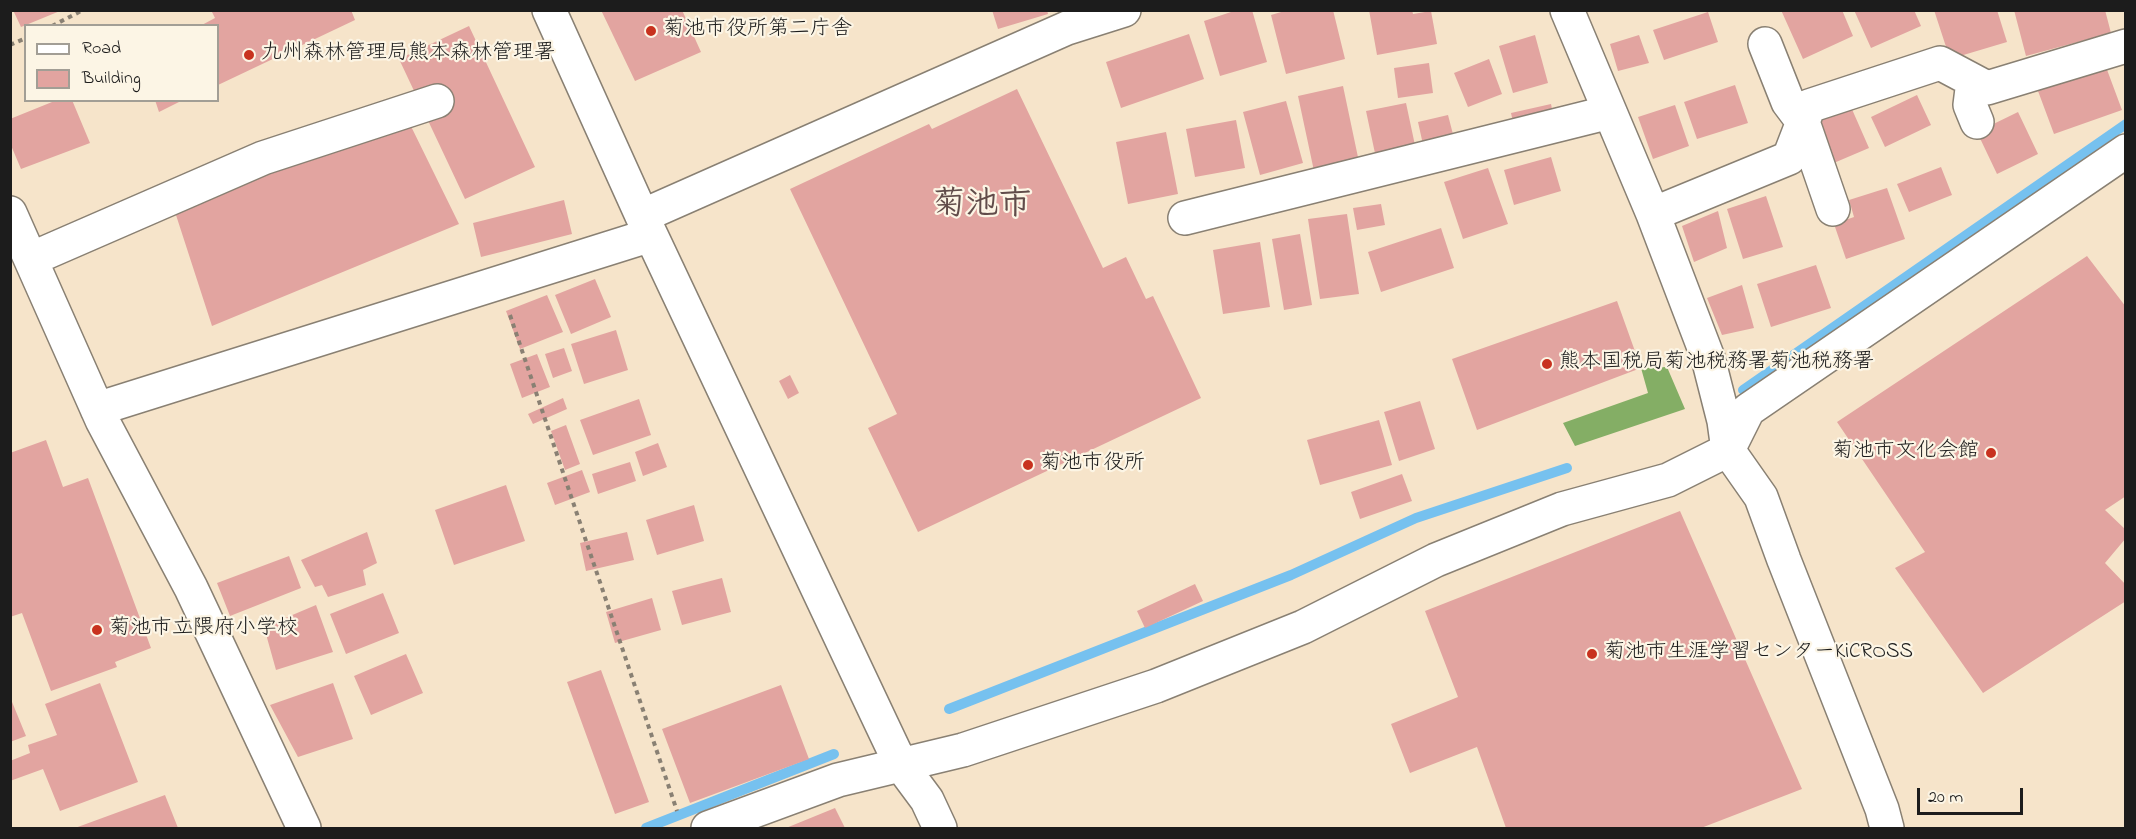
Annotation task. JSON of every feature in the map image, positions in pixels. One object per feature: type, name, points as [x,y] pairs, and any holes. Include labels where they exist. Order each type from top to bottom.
[{"type":"street","points":[[549,10],[647,225],[901,765],[927,800],[940,828]]},
{"type":"street","points":[[97,409],[499,283],[647,225],[1067,28],[1124,10]]},
{"type":"street","points":[[1567,10],[1653,214],[1708,358],[1724,421],[1728,450],[1761,497],[1882,809],[1887,828]]},
{"type":"street","points":[[1765,44],[1788,102],[1803,122],[1833,209]]},
{"type":"street","points":[[1653,214],[1790,158],[1809,106],[1940,63],[1987,88],[2126,46]]},
{"type":"street","points":[[1973,81],[1970,105],[1977,122]]},
{"type":"street","points":[[31,259],[263,158],[437,101]]},
{"type":"street","points":[[1185,218],[1610,112]]},
{"type":"street","points":[[694,823],[838,780],[963,750],[1156,686],[1303,627],[1436,560],[1562,509],[1668,480],[1728,450],[1748,410],[2126,151]]},
{"type":"street","points":[[10,213],[97,409],[191,588],[304,828]]},
{"type":"path","points":[[56,24],[83,10]]},
{"type":"path","points":[[10,45],[24,39]]},
{"type":"path","points":[[499,283],[694,823]]},
{"type":"green space","points":[[1667,367],[1685,409],[1575,446],[1563,423],[1648,393],[1641,368]]},
{"type":"building","points":[[13,10],[60,10],[24,24],[21,27]]},
{"type":"building","name":"九州森林管理局熊本森林管理署","points":[[211,10],[351,10],[355,20],[219,85],[219,24],[204,24],[215,18]]},
{"type":"building","name":"菊池市役所第二庁舎","points":[[601,10],[682,10],[701,52],[635,81]]},
{"type":"building","points":[[992,10],[1047,10],[1048,14],[998,29]]},
{"type":"building","points":[[1237,10],[1252,10],[1267,62],[1220,76],[1204,21]]},
{"type":"building","points":[[1288,10],[1333,10],[1345,59],[1286,74],[1271,15]]},
{"type":"building","points":[[1369,10],[1412,10],[1413,14],[1431,11],[1437,44],[1377,55]]},
{"type":"building","points":[[1781,10],[1842,10],[1853,36],[1803,59]]},
{"type":"building","points":[[1854,10],[1914,10],[1921,26],[1871,48]]},
{"type":"building","points":[[1934,10],[1997,10],[2007,42],[1950,59]]},
{"type":"building","points":[[2014,10],[2105,10],[2111,33],[2026,56]]},
{"type":"building","points":[[1708,12],[1718,42],[1664,60],[1653,30]]},
{"type":"building","points":[[469,26],[535,167],[465,199],[399,59]]},
{"type":"building","points":[[1189,34],[1204,79],[1121,108],[1106,62]]},
{"type":"building","points":[[1535,35],[1548,83],[1513,93],[1499,46]]},
{"type":"building","points":[[1639,35],[1649,63],[1618,71],[1610,44]]},
{"type":"building","points":[[1489,59],[1502,94],[1468,107],[1454,73]]},
{"type":"building","points":[[1429,63],[1433,93],[1398,98],[1394,68]]},
{"type":"building","points":[[2106,67],[2122,110],[2054,134],[2038,91]]},
{"type":"building","points":[[1735,85],[1748,123],[1697,139],[1684,102]]},
{"type":"building","points":[[1343,86],[1359,162],[1314,171],[1298,96]]},
{"type":"building","name":"菊池市役所","points":[[1017,89],[1103,268],[1126,257],[1146,299],[1153,296],[1201,398],[918,532],[868,428],[897,414],[790,189],[929,124],[932,129]]},
{"type":"building","points":[[1917,95],[1931,125],[1885,147],[1871,117]]},
{"type":"building","points":[[1286,101],[1303,163],[1260,175],[1243,112]]},
{"type":"building","points":[[52,102],[73,102],[90,143],[21,169],[10,143],[10,119]]},
{"type":"building","points":[[156,102],[179,102],[159,112]]},
{"type":"building","points":[[1406,103],[1416,150],[1376,158],[1366,111]]},
{"type":"building","points":[[1551,104],[1558,137],[1518,145],[1511,113]]},
{"type":"building","points":[[1675,105],[1689,146],[1653,159],[1638,117]]},
{"type":"building","points":[[1851,107],[1869,148],[1822,168],[1803,128]]},
{"type":"building","points":[[403,110],[459,224],[212,326],[176,215]]},
{"type":"building","points":[[2018,112],[2038,154],[1997,174],[1977,132]]},
{"type":"building","points":[[1448,115],[1455,142],[1424,149],[1418,122]]},
{"type":"building","points":[[1236,120],[1245,168],[1195,177],[1186,129]]},
{"type":"building","points":[[1166,132],[1178,194],[1128,204],[1116,142]]},
{"type":"building","points":[[1551,157],[1561,191],[1514,205],[1504,170]]},
{"type":"building","points":[[1941,167],[1952,195],[1909,212],[1897,184]]},
{"type":"building","points":[[1488,168],[1508,224],[1463,239],[1444,182]]},
{"type":"building","points":[[1887,188],[1905,239],[1846,259],[1834,224],[1854,217],[1849,200]]},
{"type":"building","points":[[1766,196],[1783,247],[1743,259],[1727,209]]},
{"type":"building","points":[[564,200],[572,234],[481,257],[473,223]]},
{"type":"building","points":[[1381,204],[1385,225],[1357,230],[1353,208]]},
{"type":"building","points":[[1718,211],[1727,248],[1694,262],[1682,226]]},
{"type":"building","points":[[1347,214],[1359,294],[1320,299],[1308,219]]},
{"type":"building","points":[[1441,228],[1454,268],[1381,292],[1368,252]]},
{"type":"building","points":[[1300,234],[1312,305],[1284,310],[1272,239]]},
{"type":"building","points":[[1260,242],[1270,307],[1223,314],[1213,250]]},
{"type":"building","name":"菊池市文化会館","points":[[2087,256],[2126,307],[2126,496],[2105,510],[2126,530],[2126,538],[2105,563],[2126,585],[2126,601],[1983,693],[1895,568],[1925,552],[1837,422]]},
{"type":"building","points":[[1816,265],[1831,308],[1771,327],[1757,284]]},
{"type":"building","points":[[595,279],[611,317],[571,334],[555,295]]},
{"type":"building","points":[[1742,285],[1754,328],[1722,335],[1707,298]]},
{"type":"building","points":[[547,295],[563,332],[520,349],[506,311]]},
{"type":"building","name":"熊本国税局菊池税務署菊池税務署","points":[[1617,301],[1641,368],[1477,430],[1452,359]]},
{"type":"building","points":[[616,330],[628,370],[584,384],[571,344]]},
{"type":"building","points":[[564,348],[572,371],[553,378],[545,354]]},
{"type":"building","points":[[537,354],[550,387],[522,398],[510,364]]},
{"type":"building","points":[[790,375],[799,393],[788,399],[779,381]]},
{"type":"building","points":[[563,398],[567,409],[533,424],[528,414]]},
{"type":"building","points":[[639,399],[651,435],[593,455],[580,420]]},
{"type":"building","points":[[1420,401],[1435,449],[1399,461],[1384,412]]},
{"type":"building","points":[[1379,420],[1392,465],[1320,485],[1307,440]]},
{"type":"building","points":[[566,425],[580,464],[565,470],[551,431]]},
{"type":"building","points":[[46,440],[63,487],[88,478],[151,648],[115,662],[117,667],[51,691],[22,613],[10,617],[10,453]]},
{"type":"building","points":[[658,443],[667,467],[643,476],[635,452]]},
{"type":"building","points":[[630,462],[636,481],[598,494],[592,474]]},
{"type":"building","points":[[582,470],[590,492],[555,505],[547,483]]},
{"type":"building","points":[[1402,474],[1412,501],[1360,519],[1351,492]]},
{"type":"building","points":[[506,485],[525,541],[454,565],[435,510]]},
{"type":"building","points":[[694,505],[704,541],[657,555],[646,520]]},
{"type":"building","name":"菊池市生涯学習センターKiCROSS","points":[[1680,511],[1802,789],[1701,828],[1506,828],[1477,747],[1410,773],[1391,724],[1458,697],[1425,611]]},
{"type":"building","points":[[367,532],[377,563],[363,570],[366,585],[328,597],[322,585],[315,587],[301,560]]},
{"type":"building","points":[[627,532],[634,560],[586,571],[580,543]]},
{"type":"building","points":[[289,556],[301,588],[230,616],[217,583]]},
{"type":"building","points":[[722,578],[731,612],[682,625],[672,591]]},
{"type":"building","points":[[1195,584],[1203,601],[1145,628],[1137,611]]},
{"type":"building","points":[[383,593],[399,633],[346,654],[330,614]]},
{"type":"building","points":[[652,598],[661,630],[615,643],[606,612]]},
{"type":"building","points":[[316,605],[333,652],[276,670],[264,627]]},
{"type":"building","points":[[406,654],[423,693],[371,715],[354,676]]},
{"type":"building","points":[[601,670],[649,802],[615,814],[567,682]]},
{"type":"building","points":[[100,683],[138,782],[60,811],[43,769],[10,781],[10,761],[30,753],[28,745],[57,735],[45,704]]},
{"type":"building","points":[[333,683],[353,739],[298,757],[270,705]]},
{"type":"building","points":[[781,685],[809,759],[690,803],[662,729]]},
{"type":"building","points":[[10,697],[26,736],[10,742]]},
{"type":"building","points":[[165,795],[178,828],[75,828]]},
{"type":"building","points":[[835,808],[845,828],[786,828]]},
{"type":"waterway","points":[[1743,390],[2126,124]]},
{"type":"waterway","points":[[949,709],[1291,575],[1416,518],[1567,468]]},
{"type":"waterway","points":[[646,828],[834,754]]},
{"type":"place","name":"菊池市役所第二庁舎","points":[[651,31]]},
{"type":"place","name":"九州森林管理局熊本森林管理署","points":[[249,55]]},
{"type":"place","name":"熊本国税局菊池税務署菊池税務署","points":[[1547,364]]},
{"type":"place","name":"菊池市文化会館","points":[[1991,453]]},
{"type":"place","name":"菊池市役所","points":[[1028,465]]},
{"type":"place","name":"菊池市立隈府小学校","points":[[97,630]]},
{"type":"place","name":"菊池市生涯学習センターKiCROSS","points":[[1592,654]]},
{"type":"district","name":"菊池市","points":[[982,208]]}]
